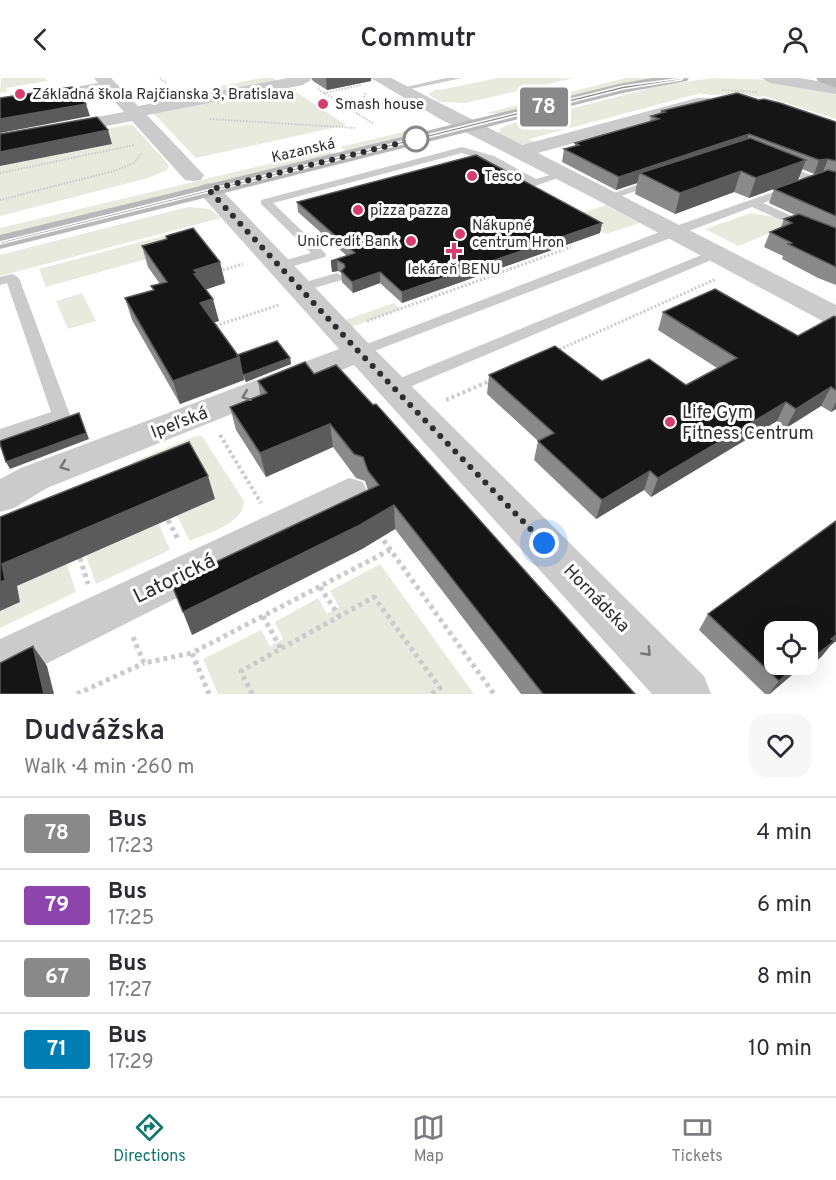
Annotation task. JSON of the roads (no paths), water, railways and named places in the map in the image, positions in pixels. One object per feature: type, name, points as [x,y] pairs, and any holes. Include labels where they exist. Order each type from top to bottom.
[{"type":"main road","name":"Kazanská","points":[[0,242],[446,115],[607,78]]},
{"type":"main road","name":"Kazanská","points":[[0,221],[201,183],[467,126],[623,88],[681,78]]},
{"type":"main road","points":[[824,78],[836,83]]},
{"type":"street","points":[[379,78],[836,317]]},
{"type":"street","points":[[770,78],[836,89]]},
{"type":"street","points":[[0,141],[303,80]]},
{"type":"street","points":[[0,105],[105,82]]},
{"type":"street","name":"Hornádska","points":[[105,82],[140,113],[201,183],[280,266],[291,296],[350,342],[686,694]]},
{"type":"street","points":[[520,152],[722,97]]},
{"type":"street","name":"Ipeľská","points":[[0,497],[34,478],[350,342]]},
{"type":"street","name":"Latorická","points":[[0,664],[361,509]]},
{"type":"lane","points":[[401,89],[458,78]]},
{"type":"lane","points":[[280,266],[320,255],[265,202],[462,150],[486,157],[536,183],[564,174]]},
{"type":"lane","points":[[772,164],[814,180]]},
{"type":"lane","points":[[350,342],[674,231],[822,177],[836,183]]},
{"type":"lane","points":[[609,197],[665,178]]},
{"type":"lane","points":[[753,203],[836,241]]},
{"type":"lane","points":[[406,400],[716,253]]},
{"type":"lane","points":[[291,296],[337,277]]},
{"type":"lane","points":[[0,281],[12,278],[61,415],[0,436]]},
{"type":"place","name":"Základná škola Rajčianska 3, Bratislava","points":[[20,94]]},
{"type":"place","name":"Smash house","points":[[323,104]]},
{"type":"place","name":"Tesco","points":[[472,176]]},
{"type":"place","name":"pizza pazza","points":[[358,210]]},
{"type":"place","name":"Nákupné centrum Hron","points":[[460,234]]},
{"type":"place","name":"UniCredit Bank","points":[[411,241]]},
{"type":"place","name":"lekáreň BENU","points":[[454,251]]},
{"type":"place","name":"Life Gym Fitness Centrum","points":[[670,422]]}]
